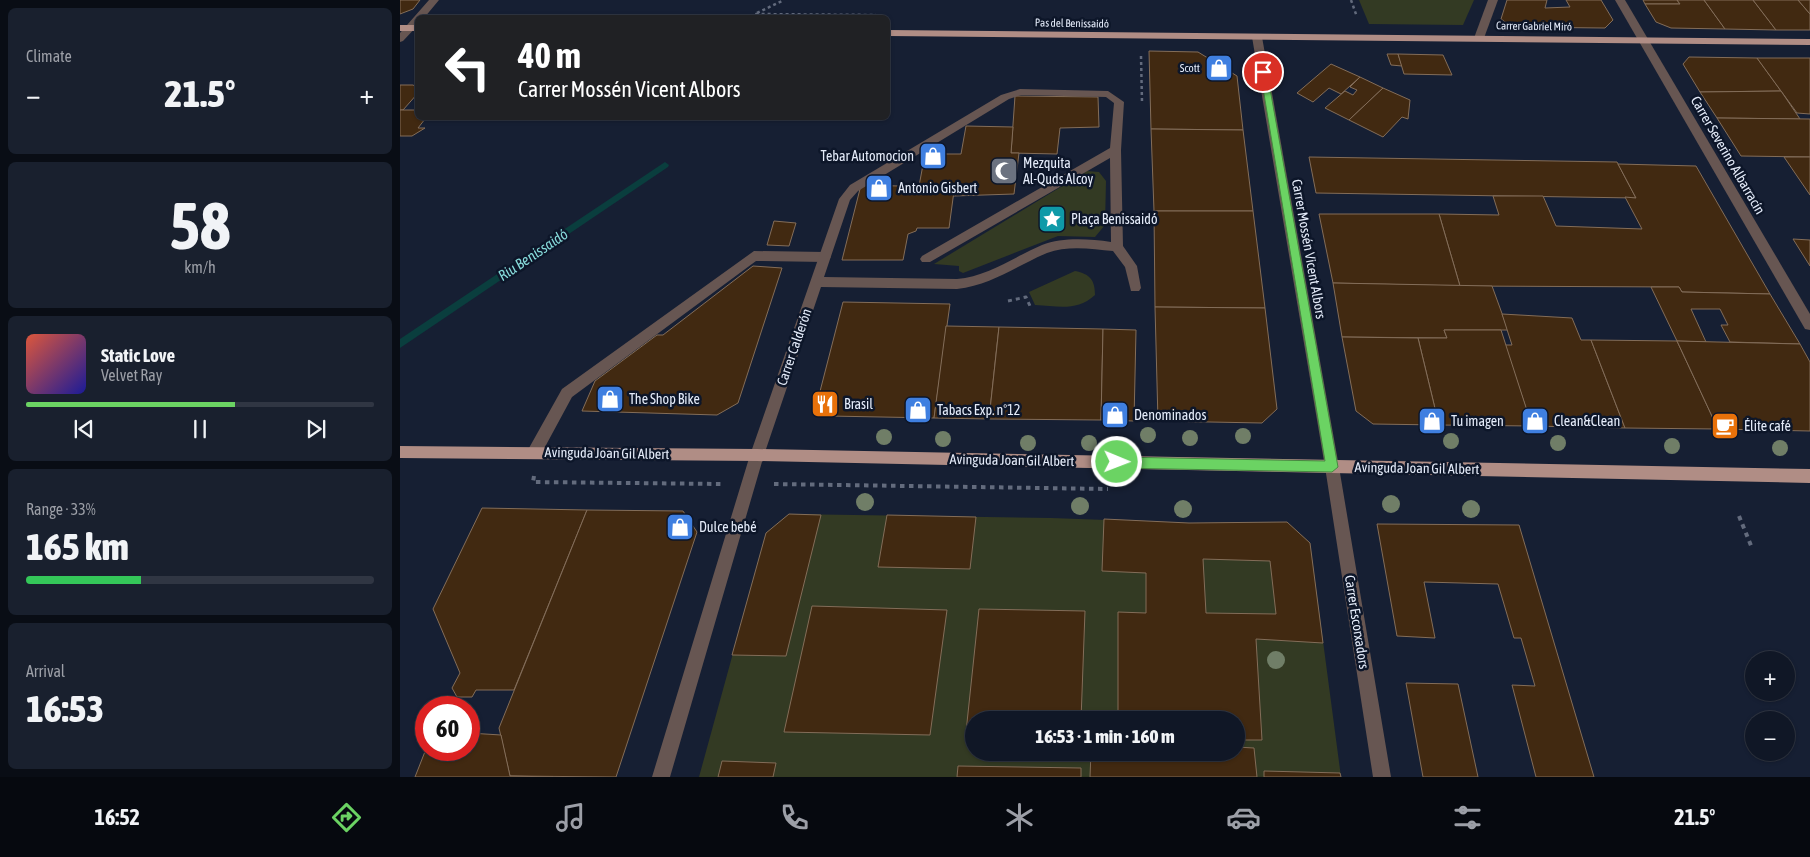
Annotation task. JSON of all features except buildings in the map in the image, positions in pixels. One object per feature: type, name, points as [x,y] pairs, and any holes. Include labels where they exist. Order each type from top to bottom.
[{"type":"main road","name":"Pas del Benissaidó","points":[[890,33],[1257,37]]},
{"type":"main road","name":"Carrer Gabriel Miró","points":[[1257,37],[1810,42]]},
{"type":"main road","name":"Avinguda Joan Gil Albert","points":[[400,452],[757,455],[1810,476]]},
{"type":"street","points":[[421,15],[434,0]]},
{"type":"street","points":[[1479,38],[1493,0]]},
{"type":"street","name":"Carrer Severino Albarracín","points":[[1620,0],[1810,326]]},
{"type":"street","points":[[400,39],[409,28]]},
{"type":"street","name":"Carrer Mossén Vicent Albors","points":[[1257,37],[1332,467]]},
{"type":"street","name":"Carrer Calderón","points":[[661,777],[757,455],[845,199],[854,188],[1005,97],[1020,92],[1108,94]]},
{"type":"street","points":[[1108,94],[1119,102],[1115,150],[1117,246],[1131,266],[1135,288]]},
{"type":"street","points":[[926,259],[1115,150]]},
{"type":"street","points":[[816,282],[956,284],[976,282],[1047,248],[1082,243],[1117,246]]},
{"type":"street","points":[[534,453],[567,393],[754,256],[825,257]]},
{"type":"street","name":"Carrer Escorxadors","points":[[1332,467],[1382,777]]},
{"type":"path","points":[[756,14],[784,0]]},
{"type":"path","points":[[1352,0],[1358,20]]},
{"type":"path","points":[[1119,102],[1142,102],[1141,36]]},
{"type":"path","points":[[1008,301],[1026,297],[1030,306]]},
{"type":"path","points":[[1739,516],[1752,548]]},
{"type":"green space","points":[[1359,0],[1474,0],[1463,25],[1369,24]]},
{"type":"green space","points":[[1087,171],[1099,172],[1106,181],[1105,225],[1095,237],[1058,236],[963,273],[959,271],[959,266],[934,264]]},
{"type":"green space","points":[[1075,271],[1091,278],[1095,295],[1074,306],[1035,305],[1029,292]]},
{"type":"green space","points":[[789,514],[1051,518],[1189,523],[1287,522],[1310,543],[1341,777],[699,777],[766,533]]},
{"type":"waterway","name":"Riu Benissaidó","points":[[400,344],[665,165]]},
{"type":"place","name":"Scott","points":[[1219,68]]},
{"type":"place","name":"Tebar Automocion","points":[[933,156]]},
{"type":"place","name":"Mezquita Al-Quds Alcoy","points":[[1004,171]]},
{"type":"place","name":"Antonio Gisbert","points":[[879,188]]},
{"type":"place","name":"Plaça Benissaidó","points":[[1052,219]]},
{"type":"place","name":"The Shop Bike","points":[[610,399]]},
{"type":"place","name":"Brasil","points":[[825,404]]},
{"type":"place","name":"Tabacs Exp. n°12","points":[[918,410]]},
{"type":"place","name":"Denominados","points":[[1115,415]]},
{"type":"place","name":"Tu imagen","points":[[1432,421]]},
{"type":"place","name":"Clean&Clean","points":[[1535,421]]},
{"type":"place","name":"Élite café","points":[[1725,426]]},
{"type":"place","name":"Dulce bebé","points":[[680,527]]},
{"type":"route","points":[[1117,462],[1332,467],[1263,72]]}]
